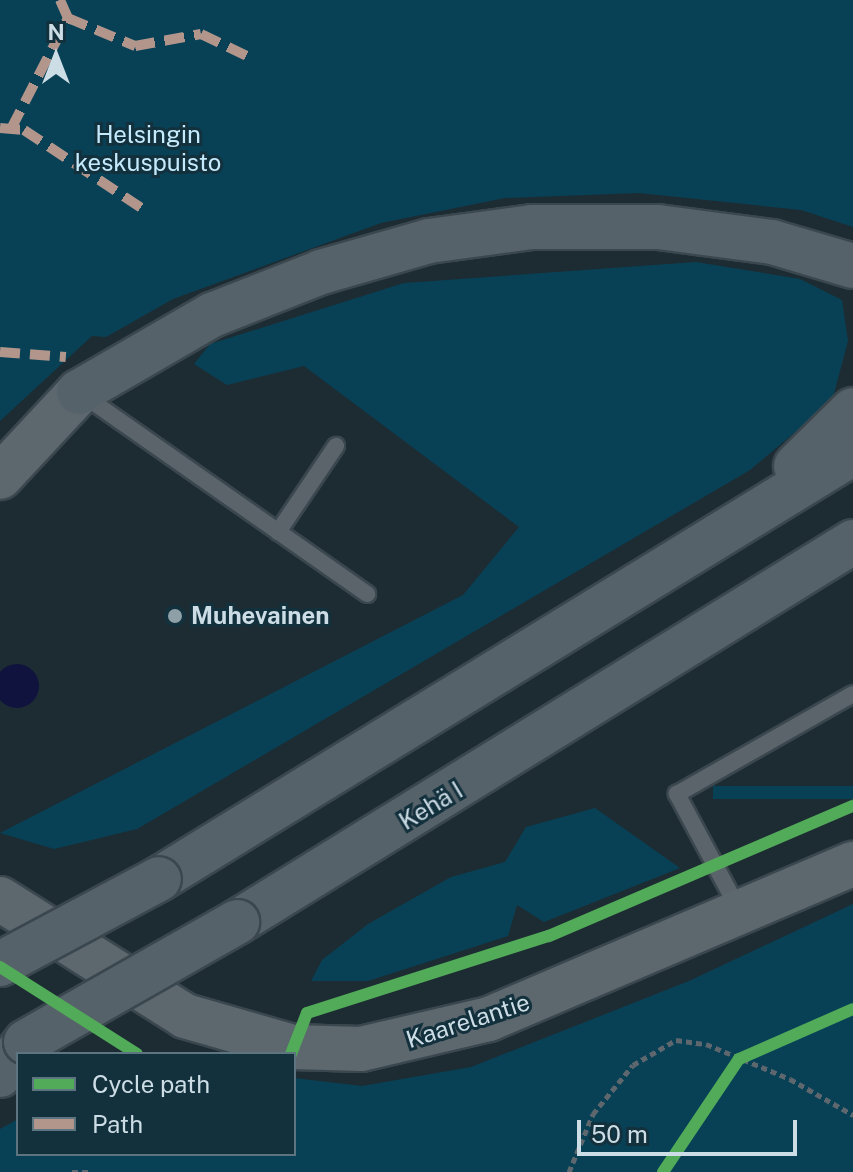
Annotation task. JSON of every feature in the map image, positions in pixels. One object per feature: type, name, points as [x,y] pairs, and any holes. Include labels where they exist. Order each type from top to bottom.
[{"type":"highway","points":[[79,392],[212,315],[429,241],[532,227],[658,227],[772,242],[845,272]]},
{"type":"highway","points":[[715,540],[853,410]]},
{"type":"highway","points":[[0,964],[159,879],[853,453]]},
{"type":"highway","name":"Kehä I","points":[[17,1052],[237,922],[853,542]]},
{"type":"highway","points":[[0,933],[159,879]]},
{"type":"main road","points":[[0,477],[79,392]]},
{"type":"main road","name":"Kaarelantie","points":[[0,899],[185,1016],[232,1035],[349,1049],[401,1044],[489,1019],[853,864]]},
{"type":"lane","points":[[79,392],[367,594]]},
{"type":"lane","points":[[278,532],[336,446]]},
{"type":"lane","points":[[741,913],[677,794],[853,694]]},
{"type":"path","points":[[569,1172],[593,1114],[650,1051],[689,1039],[739,1059],[853,1115]]},
{"type":"path","points":[[732,1071],[739,1059],[765,1047]]},
{"type":"path","points":[[72,1172],[90,1172]]},
{"type":"green space","name":"Helsingin keskuspuisto","points":[[0,0],[853,0],[853,227],[801,210],[639,193],[505,198],[381,223],[173,299],[106,337],[92,336],[0,421]]},
{"type":"green space","points":[[696,262],[800,279],[842,300],[848,341],[832,401],[750,470],[137,829],[54,849],[0,833],[463,595],[519,527],[304,366],[227,385],[194,364],[210,344],[404,283]]},
{"type":"green space","points":[[713,786],[853,786],[853,799],[713,799]]},
{"type":"green space","points":[[595,808],[680,868],[544,922],[517,905],[508,936],[368,981],[311,981],[322,960],[368,924],[451,877],[505,862],[526,827]]},
{"type":"green space","points":[[853,904],[853,1172],[0,1172],[0,1129],[16,1120],[16,1156],[296,1156],[296,1078],[362,1086],[471,1067],[689,981]]},
{"type":"shaded area","points":[[17,664],[33,670],[39,686],[33,702],[17,708],[1,702],[1,670]]},
{"type":"marked path","points":[[11,129],[68,18],[60,0]]},
{"type":"marked path","points":[[68,18],[135,46],[201,34],[251,58]]},
{"type":"marked path","points":[[0,128],[24,130],[143,209]]},
{"type":"marked path","points":[[0,352],[66,357]]},
{"type":"cycle path","points":[[292,1052],[307,1013],[549,936],[853,806]]},
{"type":"cycle path","points":[[0,967],[134,1052]]},
{"type":"cycle path","points":[[663,1172],[739,1059],[853,1009]]},
{"type":"place","name":"Muhevainen","points":[[175,616]]}]
